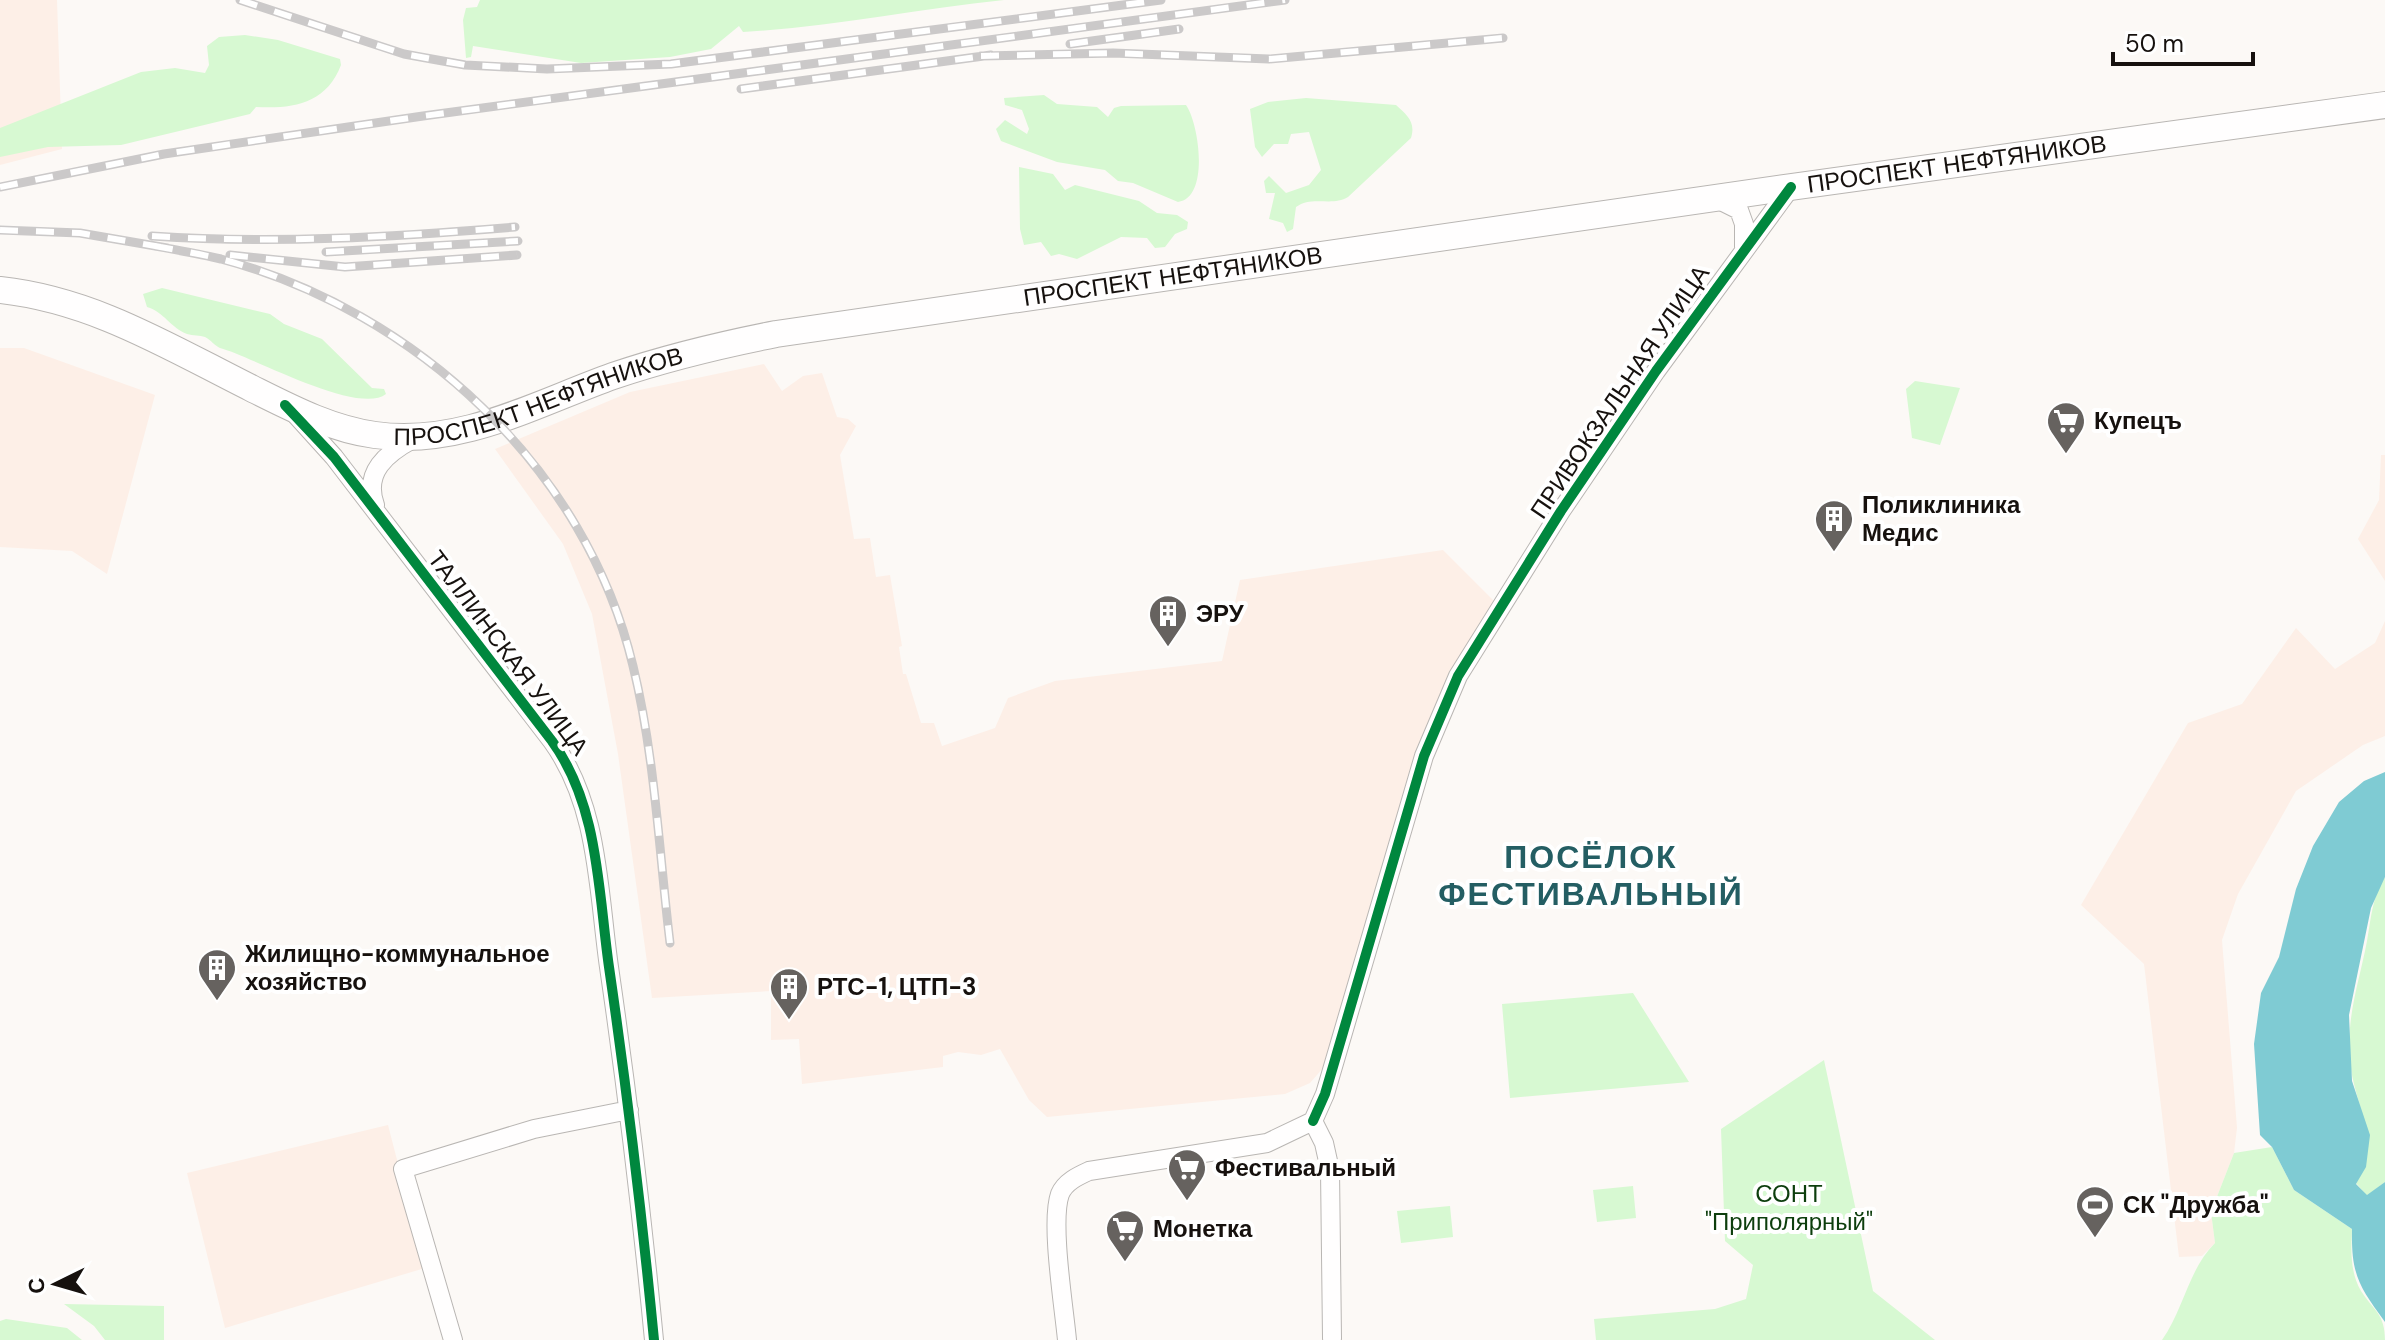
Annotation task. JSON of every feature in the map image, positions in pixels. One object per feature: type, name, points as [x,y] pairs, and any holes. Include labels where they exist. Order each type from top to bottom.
[{"type":"main road","name":"ПРОСПЕКТ НЕФТЯНИКОВ","points":[[0,290],[61,300],[106,316],[285,405],[352,431],[416,437],[477,427],[660,360],[776,334],[1791,187],[2385,105]]},
{"type":"street","name":"ПРИВОКЗАЛЬНАЯ УЛИЦА","points":[[1313,1121],[1325,1094],[1424,756],[1458,676],[1561,511],[1744,247],[1791,187]]},
{"type":"street","points":[[1715,198],[1739,210],[1744,224],[1744,247]]},
{"type":"street","name":"ТАЛЛИНСКАЯ УЛИЦА","points":[[285,405],[334,457],[377,512],[552,741],[579,786],[592,840],[629,1110],[654,1340]]},
{"type":"street","points":[[377,512],[371,487],[378,465],[394,449],[416,437]]},
{"type":"street","points":[[453,1340],[403,1169],[534,1129],[629,1110]]},
{"type":"street","points":[[1067,1340],[1057,1219],[1061,1192],[1067,1184],[1089,1171],[1267,1143],[1313,1121],[1324,1143],[1330,1170],[1332,1338]]},
{"type":"shaded area","points":[[0,0],[57,0],[62,149],[0,165]]},
{"type":"shaded area","points":[[0,348],[24,348],[155,395],[107,574],[72,551],[0,547]]},
{"type":"shaded area","points":[[764,364],[782,391],[803,376],[822,373],[837,417],[848,419],[856,426],[840,455],[854,539],[870,538],[876,577],[890,575],[902,646],[899,647],[903,674],[906,674],[921,723],[934,723],[942,746],[995,728],[1008,698],[1055,681],[1222,661],[1240,580],[1443,550],[1501,608],[1458,676],[1337,1052],[1310,1083],[1285,1094],[1047,1117],[1029,1100],[1000,1049],[981,1055],[958,1052],[943,1056],[943,1067],[802,1084],[799,1039],[771,1040],[771,991],[652,998],[618,754],[592,614],[563,544],[495,449],[630,392]]},
{"type":"shaded area","points":[[2381,455],[2385,455],[2385,581],[2358,539],[2379,500]]},
{"type":"shaded area","points":[[2385,621],[2385,736],[2363,745],[2296,791],[2238,894],[2222,940],[2237,1128],[2234,1153],[2211,1212],[2215,1243],[2202,1256],[2179,1257],[2144,964],[2081,905],[2188,723],[2242,704],[2296,628],[2335,669],[2375,643]]},
{"type":"shaded area","points":[[388,1125],[425,1268],[225,1328],[187,1173]]},
{"type":"green space","points":[[480,0],[1004,0],[776,30],[743,32],[739,26],[711,49],[670,57],[581,63],[473,46],[471,57],[466,58],[463,20],[466,8],[477,7]]},
{"type":"green space","points":[[245,35],[278,40],[340,59],[341,65],[327,88],[295,105],[256,107],[250,114],[121,145],[48,147],[0,157],[0,128],[141,72],[175,68],[205,73],[209,65],[207,46],[219,37]]},
{"type":"green space","points":[[1044,95],[1057,104],[1097,107],[1108,117],[1114,108],[1121,106],[1186,105],[1198,143],[1195,188],[1188,197],[1178,202],[1133,183],[1118,181],[1105,170],[1057,162],[1001,141],[996,129],[1005,120],[1027,134],[1029,129],[1022,110],[1005,105],[1004,98]]},
{"type":"green space","points":[[1306,98],[1396,105],[1410,119],[1412,132],[1411,138],[1348,197],[1309,202],[1296,207],[1293,229],[1287,232],[1283,223],[1269,219],[1275,193],[1266,193],[1264,181],[1269,176],[1286,193],[1309,185],[1321,170],[1309,132],[1291,134],[1288,144],[1274,144],[1262,157],[1255,147],[1250,109],[1268,102]]},
{"type":"green space","points":[[1019,167],[1053,174],[1065,190],[1075,185],[1139,201],[1157,213],[1177,215],[1188,222],[1187,229],[1175,234],[1165,247],[1155,248],[1147,238],[1121,237],[1077,259],[1059,254],[1051,256],[1041,242],[1024,245],[1020,229]]},
{"type":"green space","points":[[162,288],[270,314],[284,324],[322,339],[372,388],[384,389],[386,394],[372,399],[329,391],[220,348],[205,337],[187,334],[147,307],[143,294]]},
{"type":"green space","points":[[1915,381],[1960,388],[1940,445],[1912,438],[1906,389]]},
{"type":"green space","points":[[2385,877],[2385,1182],[2367,1196],[2356,1183],[2364,1168],[2367,1138],[2349,1045],[2354,1000],[2373,908]]},
{"type":"green space","points":[[1633,993],[1689,1082],[1510,1098],[1502,1004]]},
{"type":"green space","name":"СОНТ \"Приполярный\"","points":[[1824,1060],[1873,1291],[1935,1340],[1596,1340],[1594,1319],[1715,1309],[1746,1299],[1753,1265],[1725,1241],[1721,1129]]},
{"type":"green space","points":[[2272,1147],[2294,1190],[2352,1229],[2355,1276],[2361,1291],[2381,1318],[2385,1340],[2162,1340],[2198,1265],[2215,1243],[2211,1212],[2234,1153]]},
{"type":"green space","points":[[1633,1186],[1636,1218],[1597,1222],[1593,1190]]},
{"type":"green space","points":[[1450,1206],[1453,1237],[1401,1243],[1397,1211]]},
{"type":"green space","points":[[64,1304],[164,1306],[164,1340],[105,1340],[94,1326]]},
{"type":"green space","points":[[6,1319],[67,1328],[82,1340],[0,1340],[0,1321]]},
{"type":"water","points":[[2385,772],[2385,877],[2371,908],[2349,1015],[2352,1081],[2370,1135],[2366,1167],[2356,1184],[2367,1195],[2385,1182],[2385,1322],[2358,1279],[2353,1258],[2352,1229],[2294,1190],[2272,1147],[2260,1135],[2254,1044],[2261,993],[2279,957],[2296,889],[2313,846],[2339,802],[2364,781]]},
{"type":"railway","points":[[240,0],[404,54],[465,65],[547,69],[671,64],[1161,0]]},
{"type":"railway","points":[[0,187],[164,154],[423,116],[1285,0]]},
{"type":"railway","points":[[1070,44],[1179,29]]},
{"type":"railway","points":[[981,56],[1113,53],[1269,59],[1503,38]]},
{"type":"railway","points":[[741,89],[991,55]]},
{"type":"railway","points":[[152,236],[334,238],[515,227]]},
{"type":"railway","points":[[0,230],[80,233],[167,248]]},
{"type":"railway","points":[[326,252],[518,241]]},
{"type":"railway","points":[[155,246],[221,259],[293,283],[361,317],[425,358],[482,408],[533,464],[576,526],[610,594],[633,666],[651,769],[670,943]]},
{"type":"railway","points":[[230,255],[345,267],[517,255]]},
{"type":"cycle path","points":[[1313,1121],[1325,1094],[1424,756],[1458,676],[1561,511],[1656,371],[1791,187]]},
{"type":"cycle path","points":[[285,405],[334,457],[552,741],[579,793],[588,821],[599,879],[654,1340]]},
{"type":"place","name":"Купецъ","points":[[2066,455]]},
{"type":"place","name":"Поликлиника Медис","points":[[1834,553]]},
{"type":"place","name":"ЭРУ","points":[[1168,648]]},
{"type":"place","name":"Жилищно-коммунальное хозяйство","points":[[217,1002]]},
{"type":"place","name":"РТС-1, ЦТП-3","points":[[789,1021]]},
{"type":"place","name":"Фестивальный","points":[[1187,1202]]},
{"type":"place","name":"СК \"Дружба\"","points":[[2095,1239]]},
{"type":"place","name":"Монетка","points":[[1125,1263]]},
{"type":"district","name":"ПОСЁЛОК ФЕСТИВАЛЬНЫЙ","points":[[1591,876]]}]
